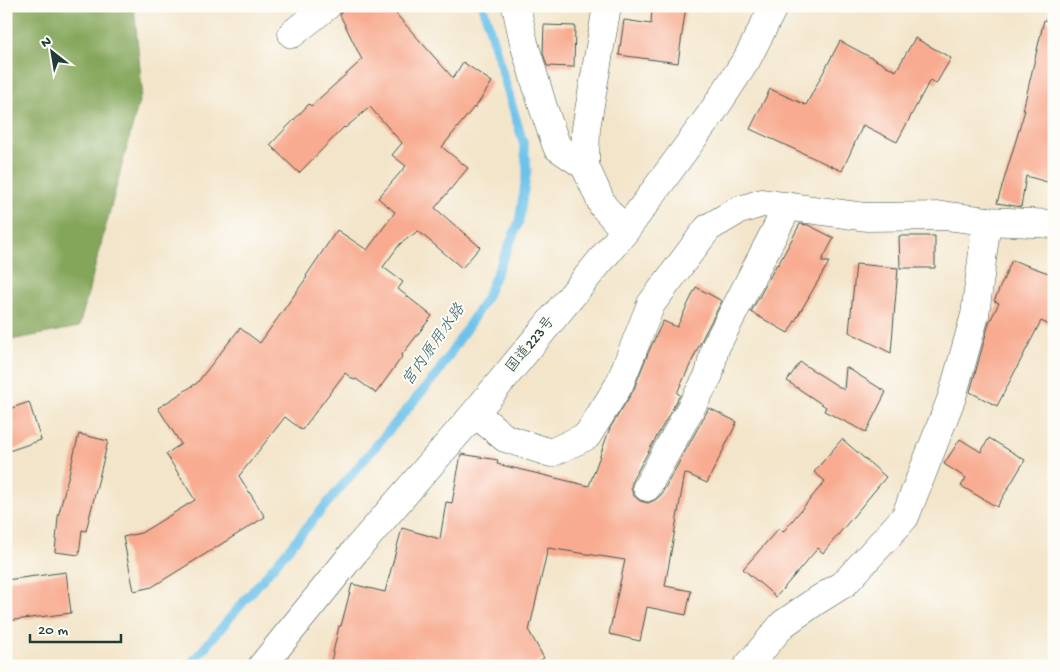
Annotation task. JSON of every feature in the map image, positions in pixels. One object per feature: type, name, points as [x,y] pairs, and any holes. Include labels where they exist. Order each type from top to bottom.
[{"type":"main road","points":[[292,34],[327,6]]},
{"type":"main road","points":[[516,6],[524,43],[557,147],[585,166]]},
{"type":"main road","points":[[607,6],[586,128],[585,166],[603,206],[625,231]]},
{"type":"main road","name":"国道223号","points":[[262,666],[356,550],[475,413],[625,231],[711,114],[747,59],[774,6]]},
{"type":"main road","points":[[475,413],[505,438],[551,453],[587,436],[619,385],[651,304],[708,228],[737,211],[762,203],[866,217],[947,216],[987,221],[1054,224]]},
{"type":"main road","points":[[647,487],[709,375],[715,348],[788,206]]},
{"type":"main road","points":[[748,666],[783,624],[845,583],[905,517],[952,397],[975,315],[987,221]]},
{"type":"green space","points":[[6,6],[134,6],[142,90],[79,327],[6,341]]},
{"type":"building","points":[[342,6],[389,6],[453,78],[463,62],[492,82],[475,108],[442,147],[468,168],[435,208],[480,247],[462,268],[418,231],[400,244],[383,267],[403,282],[398,289],[432,316],[401,356],[376,393],[345,373],[302,430],[285,417],[239,476],[265,517],[152,587],[134,591],[123,537],[141,533],[195,500],[166,454],[181,444],[158,408],[197,383],[240,328],[260,343],[307,277],[337,230],[367,250],[395,212],[378,198],[406,166],[392,155],[402,143],[370,107],[344,127],[299,173],[270,145],[309,104],[311,106],[362,60],[340,15]]},
{"type":"building","points":[[652,6],[686,6],[678,63],[619,55],[624,20],[651,24]]},
{"type":"building","points":[[1044,20],[1054,22],[1054,184],[1026,176],[1021,207],[997,203],[1025,110],[1023,110]]},
{"type":"building","points":[[544,25],[575,26],[574,67],[547,66],[543,53]]},
{"type":"building","points":[[915,38],[951,58],[936,84],[930,80],[897,142],[863,125],[842,171],[750,129],[770,89],[806,105],[840,41],[896,71]]},
{"type":"building","points":[[800,224],[808,225],[834,238],[821,262],[829,262],[788,333],[751,312]]},
{"type":"building","points":[[899,236],[935,236],[935,268],[900,268]]},
{"type":"building","points":[[1012,260],[1054,275],[1054,327],[1041,321],[997,406],[970,392],[989,323],[999,303],[994,301]]},
{"type":"building","points":[[856,264],[898,268],[891,353],[849,332]]},
{"type":"building","points":[[696,287],[722,301],[677,393],[680,395],[633,479],[631,487],[633,495],[640,501],[648,503],[661,495],[709,408],[737,422],[707,483],[685,473],[665,586],[691,591],[686,615],[647,607],[640,641],[609,634],[625,560],[548,548],[529,631],[544,658],[531,666],[330,666],[339,626],[341,626],[352,584],[385,592],[402,528],[440,539],[446,502],[452,503],[461,454],[498,460],[497,464],[589,486],[610,428],[633,391],[663,321],[677,327]]},
{"type":"building","points":[[800,362],[844,390],[846,367],[886,392],[866,432],[824,411],[826,407],[787,381]]},
{"type":"building","points":[[29,402],[41,440],[6,452],[6,410]]},
{"type":"building","points":[[79,434],[108,441],[86,531],[82,530],[79,555],[55,552],[58,517]]},
{"type":"building","points":[[989,438],[1025,460],[997,507],[961,486],[966,478],[944,464],[960,439],[981,452]]},
{"type":"building","points":[[842,439],[886,477],[823,553],[818,548],[776,597],[743,569],[779,528],[783,532],[825,481],[814,472]]},
{"type":"building","points":[[66,572],[71,613],[6,621],[6,580]]},
{"type":"waterway","name":"宮内原用水路","points":[[189,666],[437,374],[485,300],[519,222],[527,170],[524,146],[483,6]]}]
